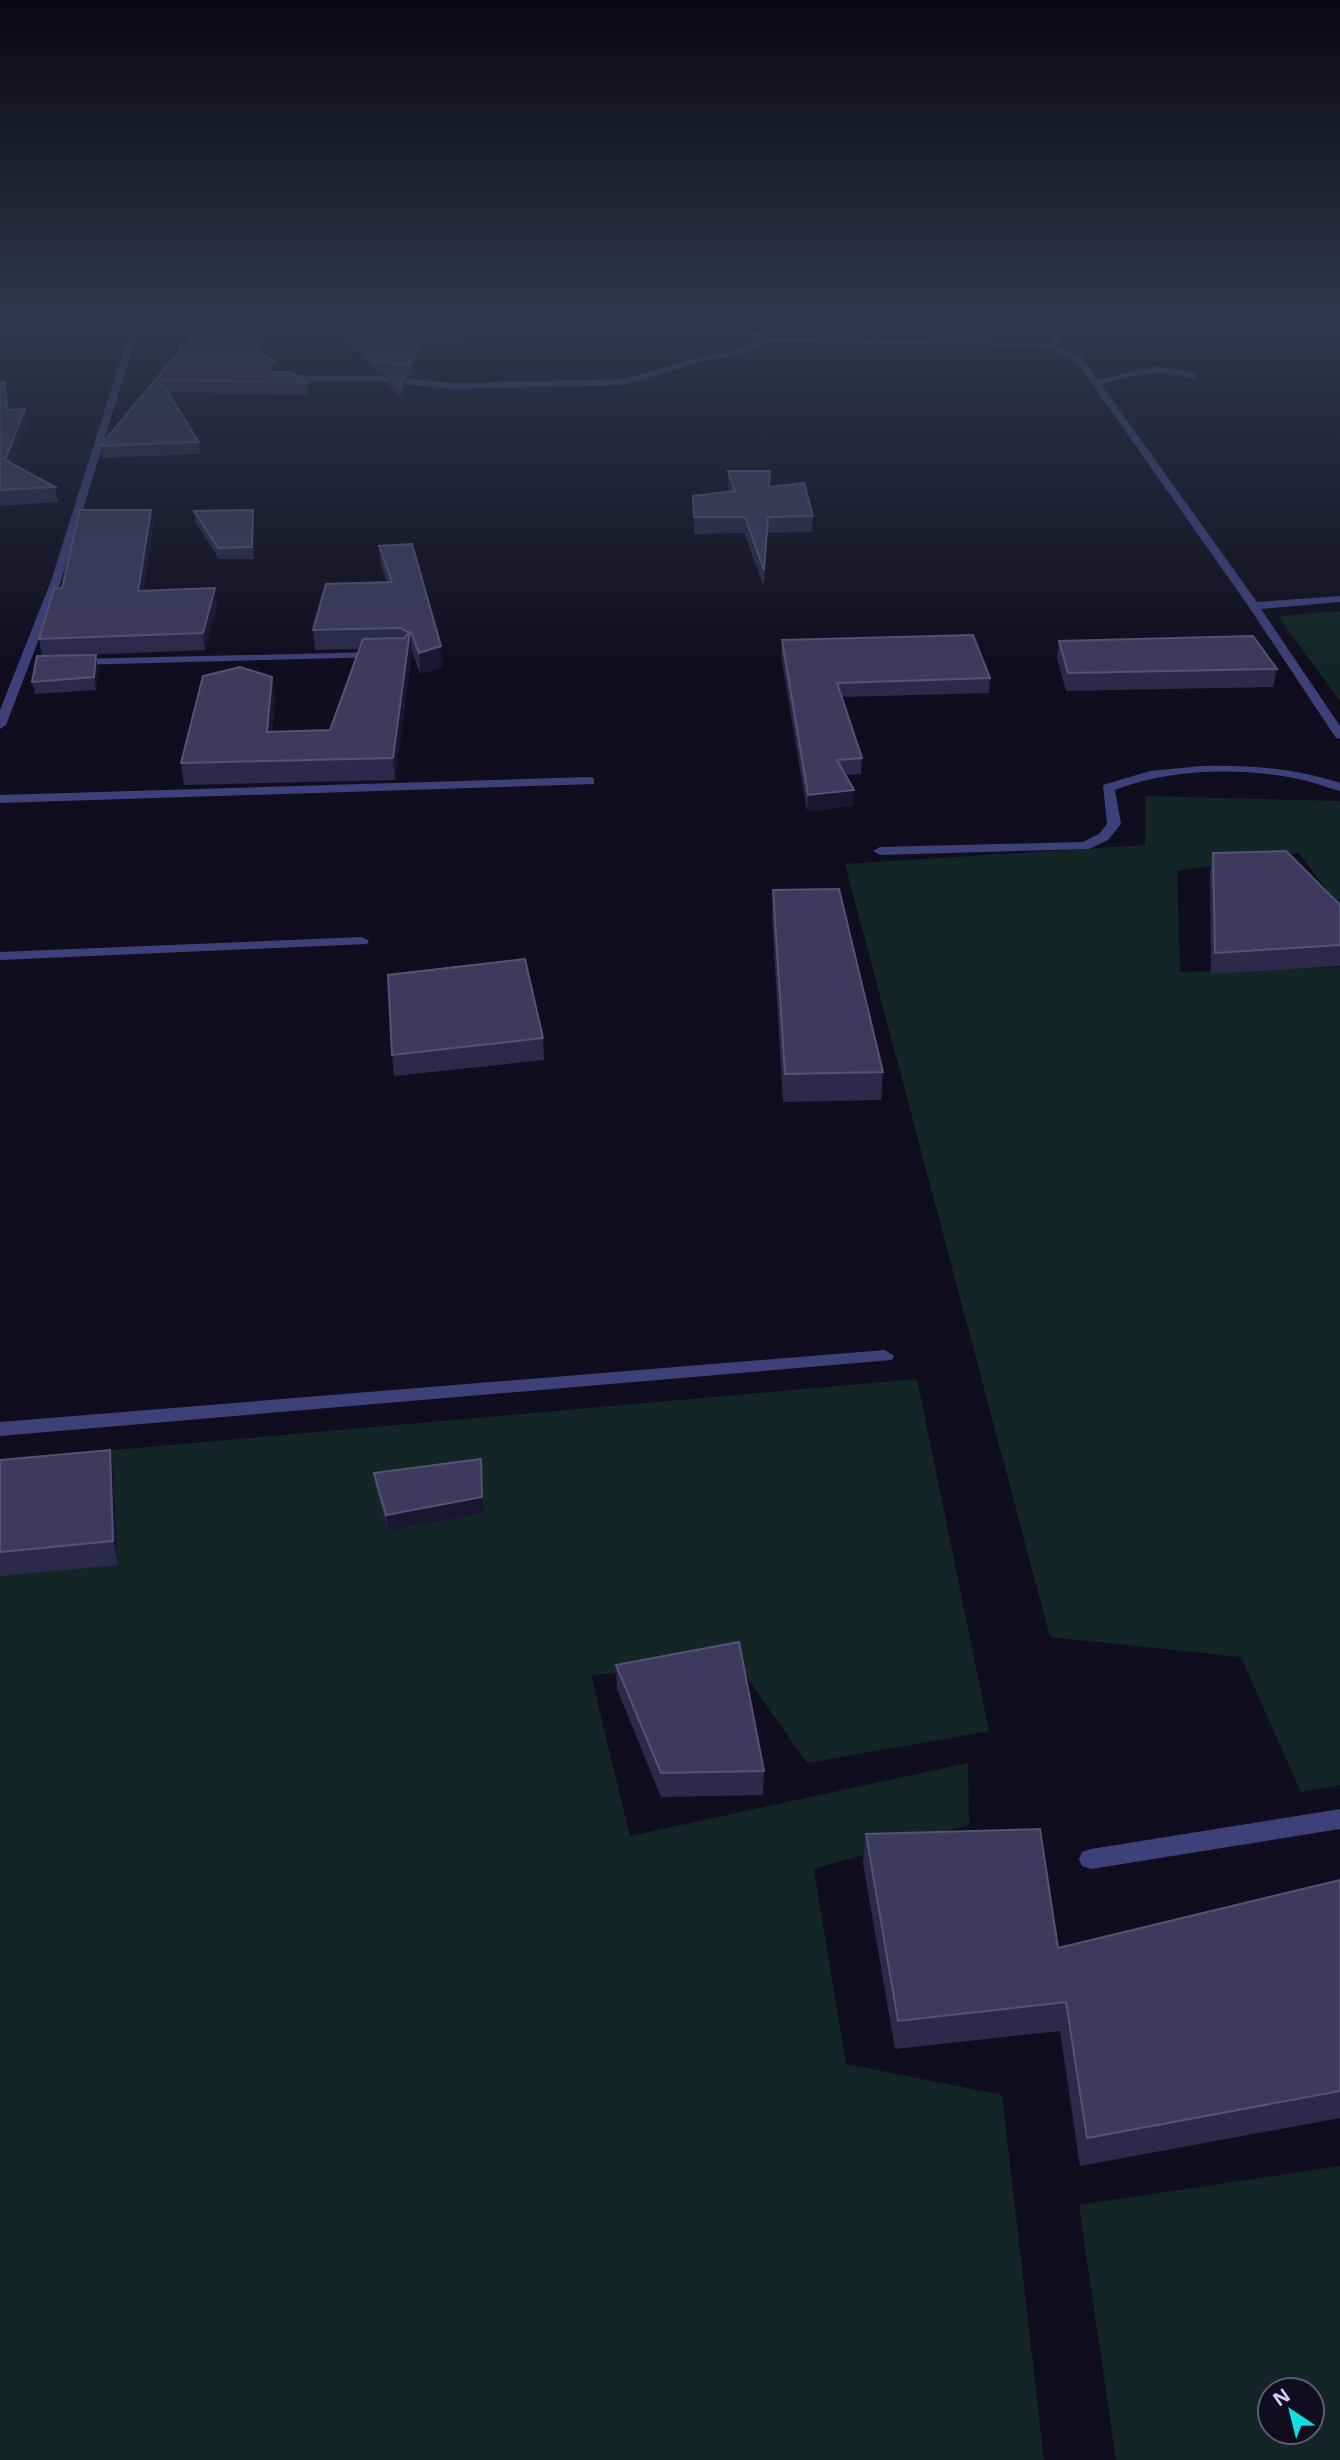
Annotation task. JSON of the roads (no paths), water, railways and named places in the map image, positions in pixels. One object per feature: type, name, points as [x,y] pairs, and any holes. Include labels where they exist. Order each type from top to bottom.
[{"type":"street","points":[[0,725],[26,663],[55,581],[101,435]]},
{"type":"street","points":[[1133,435],[1254,606],[1340,735]]},
{"type":"street","points":[[1254,606],[1340,599]]},
{"type":"street","points":[[68,662],[388,654]]},
{"type":"street","points":[[26,663],[40,663]]},
{"type":"street","points":[[880,851],[1078,847],[1094,844],[1107,836],[1114,824],[1108,788],[1121,782],[1151,776],[1262,771],[1300,775],[1340,787]]},
{"type":"street","points":[[0,799],[589,781]]},
{"type":"street","points":[[0,956],[362,941]]},
{"type":"street","points":[[0,1429],[885,1356]]},
{"type":"street","points":[[1091,1860],[1340,1819]]}]
